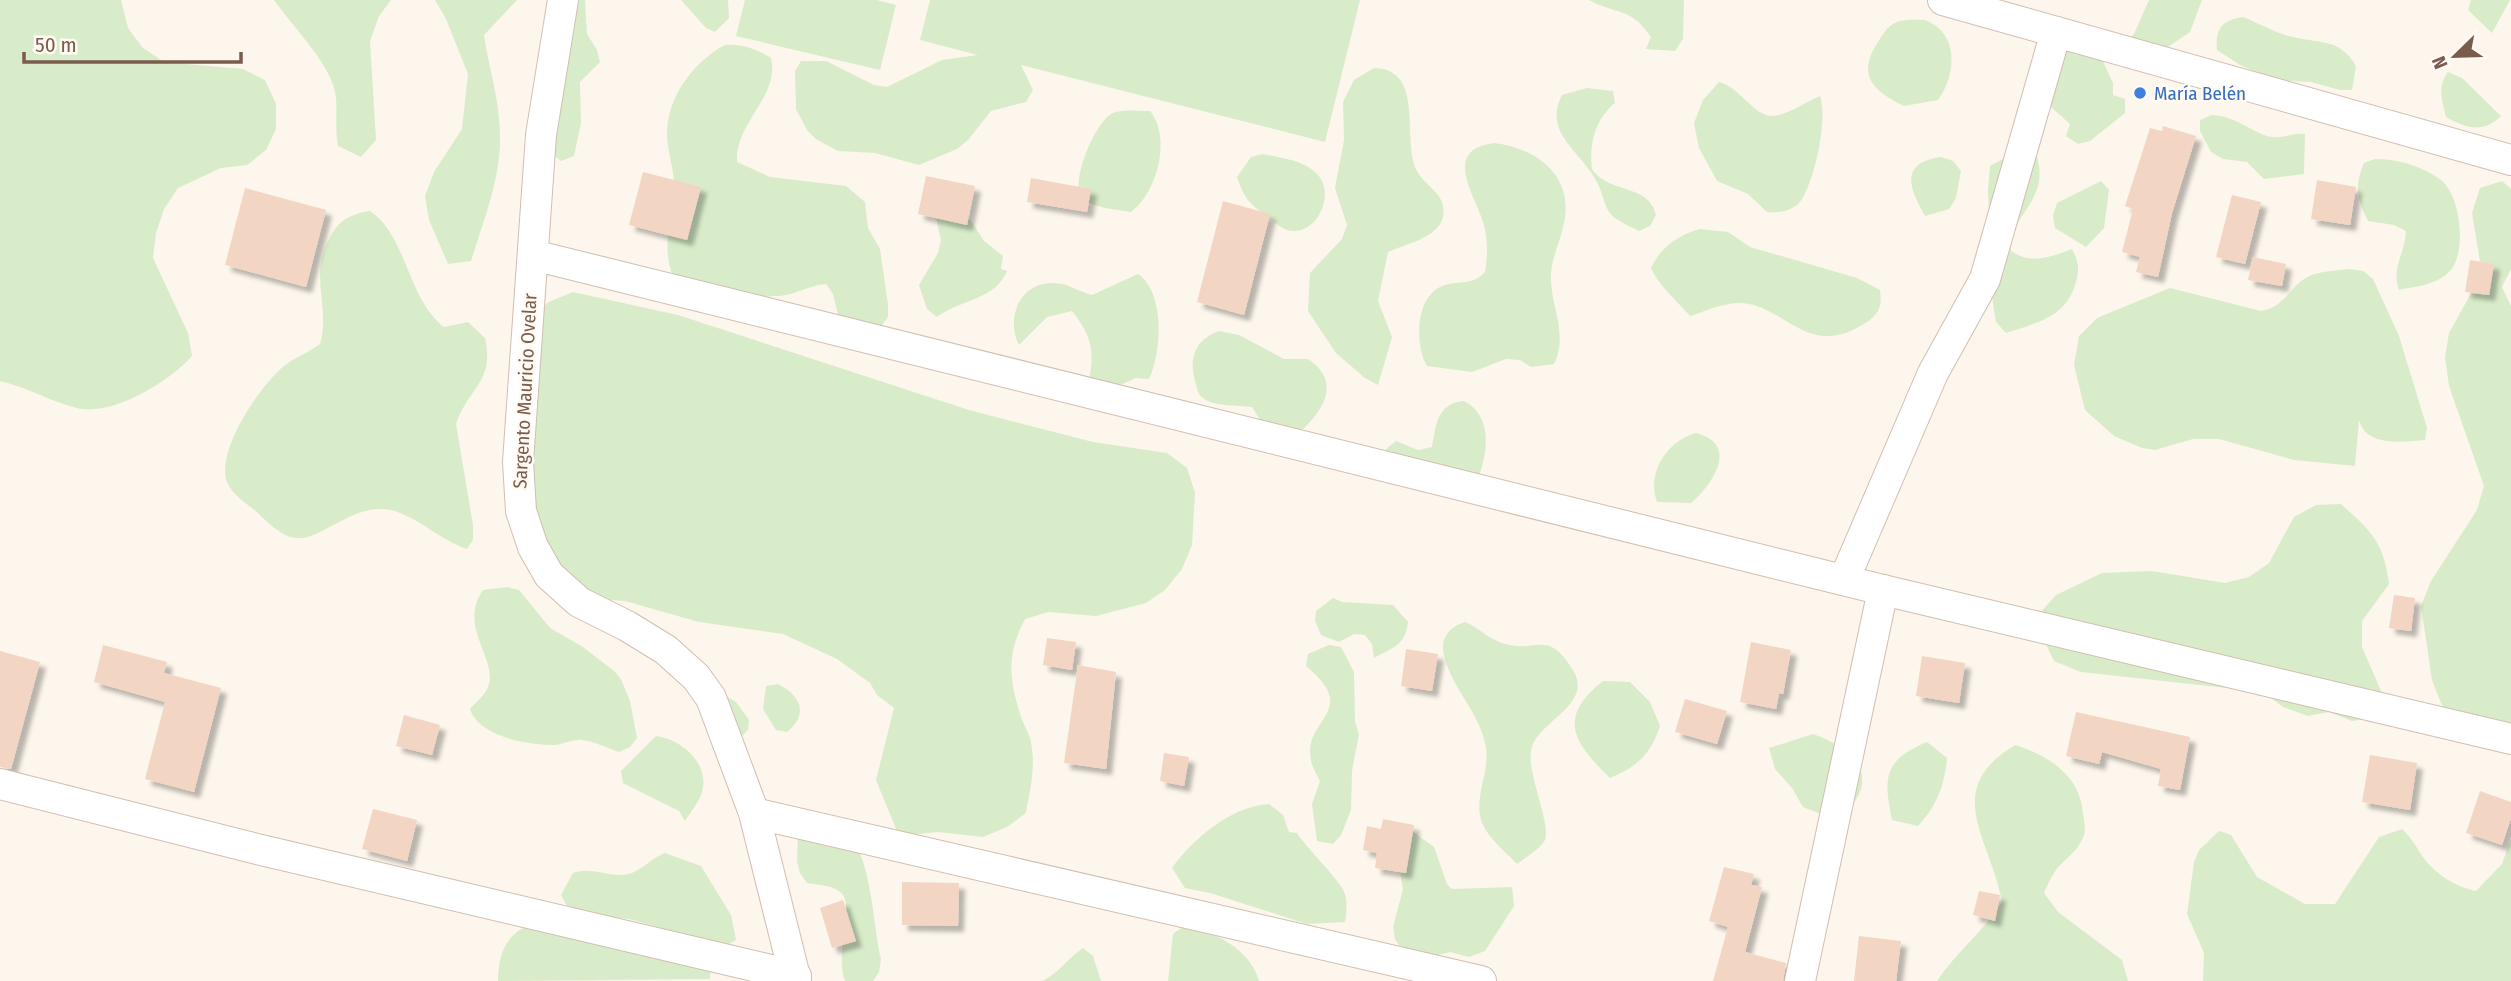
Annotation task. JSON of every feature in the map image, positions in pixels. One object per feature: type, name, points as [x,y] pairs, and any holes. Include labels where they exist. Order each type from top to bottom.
[{"type":"street","name":"Sargento Mauricio Ovelar","points":[[562,0],[541,135],[518,462],[521,511],[533,547],[549,575],[579,602],[648,637],[696,677],[711,698],[754,813],[796,979]]},
{"type":"street","points":[[1943,0],[2511,160]]},
{"type":"street","points":[[1844,580],[1933,373],[1985,279],[2056,32]]},
{"type":"street","points":[[533,255],[1883,590],[2511,739]]},
{"type":"street","points":[[1800,981],[1883,590]]},
{"type":"street","points":[[0,784],[796,979]]},
{"type":"street","points":[[754,813],[1481,981]]},
{"type":"green space","points":[[0,0],[121,0],[128,28],[142,47],[164,62],[243,69],[265,80],[276,104],[276,129],[266,150],[247,165],[221,168],[178,188],[164,209],[156,233],[153,258],[188,333],[192,356],[155,386],[107,407],[77,408],[0,381]]},
{"type":"green space","points":[[274,0],[391,0],[379,16],[370,41],[376,140],[361,157],[338,146],[336,97],[328,72]]},
{"type":"green space","points":[[435,0],[517,0],[484,35],[500,123],[498,168],[490,200],[471,261],[448,264],[429,220],[425,196],[434,172],[462,129],[468,74],[446,19]]},
{"type":"green space","points":[[554,0],[585,0],[587,34],[597,50],[600,62],[580,82],[581,123],[574,156],[561,161],[547,149]]},
{"type":"green space","points":[[681,0],[728,0],[729,18],[715,32],[706,28]]},
{"type":"green space","points":[[745,0],[877,0],[896,5],[880,70],[736,36]]},
{"type":"green space","points":[[930,0],[1360,0],[1325,142],[1021,65],[1033,90],[1026,102],[991,111],[968,140],[957,149],[919,165],[875,153],[838,151],[816,139],[807,130],[796,109],[795,71],[801,61],[826,61],[874,85],[887,87],[942,60],[978,55],[920,40]]},
{"type":"green space","points":[[1589,0],[1684,0],[1683,39],[1675,51],[1646,49],[1651,37],[1636,20]]},
{"type":"green space","points":[[2149,0],[2202,0],[2190,32],[2150,59],[2117,52],[2134,34]]},
{"type":"green space","points":[[2471,0],[2510,0],[2492,33],[2468,10]]},
{"type":"green space","points":[[2243,17],[2283,34],[2327,43],[2343,50],[2356,66],[2352,90],[2340,90],[2311,82],[2275,80],[2240,65],[2217,50],[2217,36],[2221,27],[2230,20]]},
{"type":"green space","points":[[1903,20],[1925,20],[1944,34],[1949,44],[1949,78],[1938,100],[1904,106],[1876,88],[1868,73],[1868,64],[1878,42],[1891,26]]},
{"type":"green space","points":[[2042,43],[2101,57],[2113,83],[2113,95],[2125,99],[2125,113],[2090,141],[2078,144],[2066,136],[2070,124],[2032,90]]},
{"type":"green space","points":[[725,45],[749,48],[771,58],[769,85],[743,134],[737,162],[770,177],[846,186],[865,202],[868,228],[880,249],[888,304],[888,317],[880,328],[839,319],[833,294],[826,284],[785,295],[752,296],[673,276],[668,253],[674,185],[667,137],[671,109],[676,95],[692,71]]},
{"type":"green space","points":[[1374,68],[1390,71],[1400,80],[1409,109],[1413,158],[1417,171],[1436,192],[1444,211],[1439,226],[1433,232],[1388,252],[1378,301],[1392,337],[1378,385],[1365,378],[1336,353],[1308,311],[1310,273],[1342,239],[1347,225],[1335,188],[1344,140],[1343,102],[1354,80]]},
{"type":"green space","points":[[2448,72],[2462,78],[2501,116],[2481,127],[2460,124],[2446,117],[2441,88]]},
{"type":"green space","points":[[1719,82],[1734,90],[1760,112],[1774,116],[1820,96],[1822,119],[1816,163],[1802,199],[1791,209],[1767,212],[1748,194],[1717,181],[1699,148],[1694,123],[1703,100]]},
{"type":"green space","points":[[1587,88],[1613,91],[1615,103],[1598,124],[1595,133],[1592,169],[1609,183],[1637,193],[1652,205],[1656,215],[1650,226],[1639,231],[1611,215],[1598,184],[1567,142],[1557,121],[1557,109],[1562,95]]},
{"type":"green space","points":[[1150,111],[1157,122],[1161,150],[1154,179],[1140,203],[1131,212],[1104,208],[1085,200],[1081,195],[1079,177],[1087,151],[1099,127],[1113,113]]},
{"type":"green space","points":[[2212,115],[2230,119],[2271,137],[2305,134],[2304,174],[2264,179],[2247,162],[2223,159],[2211,152],[2200,131],[2200,120]]},
{"type":"green space","points":[[1494,143],[1510,146],[1538,158],[1558,178],[1563,191],[1566,206],[1564,223],[1551,275],[1560,342],[1558,353],[1554,364],[1531,367],[1520,360],[1506,359],[1472,372],[1427,366],[1419,335],[1426,302],[1440,287],[1475,280],[1485,272],[1486,234],[1469,186],[1465,163],[1469,154],[1478,147]]},
{"type":"green space","points":[[1263,154],[1306,166],[1318,175],[1323,183],[1324,203],[1320,213],[1307,228],[1297,231],[1285,229],[1245,196],[1237,177],[1251,157]]},
{"type":"green space","points":[[2012,154],[2036,154],[2039,184],[2016,226],[2011,251],[2034,259],[2072,249],[2078,271],[2070,296],[2056,312],[2048,318],[2006,333],[1996,322],[1993,304],[1988,190],[1990,166]]},
{"type":"green space","points":[[1941,157],[1953,161],[1961,171],[1956,198],[1949,209],[1925,216],[1912,187],[1913,171],[1927,160]]},
{"type":"green space","points":[[2375,159],[2392,160],[2418,167],[2434,175],[2448,188],[2457,211],[2460,239],[2455,263],[2445,276],[2426,284],[2399,290],[2397,267],[2406,231],[2394,225],[2368,221],[2359,199],[2358,186],[2364,163]]},
{"type":"green space","points":[[2101,181],[2109,190],[2104,228],[2086,247],[2055,228],[2053,216],[2057,203]]},
{"type":"green space","points":[[2502,181],[2511,189],[2511,269],[2502,287],[2511,306],[2511,754],[2477,746],[2456,726],[2441,703],[2432,680],[2421,606],[2431,581],[2477,510],[2484,486],[2449,386],[2445,357],[2449,333],[2474,288],[2480,262],[2472,213],[2480,188]]},
{"type":"green space","points":[[964,210],[984,241],[1003,256],[1001,269],[1007,271],[1002,281],[986,294],[937,317],[927,309],[919,285],[938,253],[941,240],[936,218]]},
{"type":"green space","points":[[370,211],[392,235],[422,301],[432,315],[444,327],[468,322],[485,338],[487,353],[483,375],[456,424],[473,525],[473,540],[467,549],[401,513],[377,509],[351,516],[316,534],[290,537],[238,497],[227,482],[225,469],[234,435],[255,400],[266,384],[288,363],[320,344],[323,330],[321,265],[330,237],[346,219]]},
{"type":"green space","points":[[1700,229],[1728,232],[1750,247],[1857,278],[1880,290],[1879,308],[1867,322],[1847,333],[1829,336],[1800,329],[1773,313],[1742,303],[1722,305],[1690,316],[1663,287],[1651,268],[1659,254],[1671,243]]},
{"type":"green space","points":[[2348,269],[2363,271],[2373,279],[2399,336],[2427,428],[2425,440],[2396,442],[2377,439],[2363,429],[2359,420],[2355,466],[2294,460],[2219,439],[2193,439],[2155,450],[2142,448],[2114,436],[2085,410],[2074,365],[2079,336],[2097,318],[2170,288],[2261,311],[2275,306],[2309,276]]},
{"type":"green space","points":[[1138,274],[1147,283],[1157,308],[1157,354],[1149,379],[1136,378],[1111,389],[1089,380],[1092,360],[1090,343],[1084,328],[1072,311],[1047,317],[1019,345],[1015,335],[1015,313],[1019,303],[1033,288],[1043,284],[1060,283],[1092,295]]},
{"type":"green space","points":[[573,292],[678,315],[969,410],[1093,442],[1167,453],[1187,468],[1195,493],[1192,545],[1182,569],[1165,590],[1146,603],[1096,616],[1048,612],[1025,619],[1015,644],[1011,667],[1014,691],[1030,740],[1033,761],[1026,813],[1007,827],[983,837],[938,832],[899,836],[876,780],[894,708],[877,695],[870,683],[837,659],[783,634],[699,622],[625,601],[578,598],[560,579],[519,486],[530,318],[549,302]]},
{"type":"green space","points":[[1219,331],[1239,335],[1284,359],[1308,359],[1321,371],[1326,384],[1325,397],[1319,410],[1298,434],[1274,453],[1263,448],[1262,423],[1252,407],[1213,403],[1198,392],[1193,367],[1195,352],[1204,340]]},
{"type":"green space","points":[[1464,401],[1480,416],[1486,436],[1478,479],[1387,461],[1386,449],[1396,441],[1418,450],[1432,447],[1439,416],[1448,406]]},
{"type":"green space","points":[[1696,433],[1709,438],[1717,446],[1718,465],[1714,475],[1691,503],[1657,502],[1654,480],[1661,460],[1676,443]]},
{"type":"green space","points":[[2341,504],[2374,538],[2380,547],[2387,570],[2389,584],[2362,621],[2362,647],[2382,693],[2376,717],[2352,721],[2329,712],[2308,716],[2283,707],[2263,692],[2081,672],[2054,661],[2044,640],[2040,613],[2056,595],[2102,573],[2152,571],[2225,583],[2249,577],[2269,563],[2294,517],[2316,505]]},
{"type":"green space","points":[[507,587],[519,590],[550,628],[583,647],[621,679],[630,701],[637,738],[630,747],[619,752],[582,740],[555,745],[519,741],[494,733],[475,719],[470,709],[487,690],[490,677],[476,630],[476,604],[483,590]]},
{"type":"green space","points":[[1333,598],[1342,602],[1393,605],[1408,622],[1407,630],[1397,645],[1374,658],[1372,644],[1365,635],[1354,634],[1339,642],[1321,635],[1315,621],[1316,611]]},
{"type":"green space","points":[[1465,622],[1502,643],[1514,646],[1549,646],[1565,658],[1578,684],[1576,695],[1570,704],[1542,731],[1531,751],[1532,772],[1546,832],[1540,847],[1517,864],[1482,823],[1479,804],[1486,767],[1486,748],[1478,722],[1451,674],[1443,649],[1444,639],[1449,631]]},
{"type":"green space","points":[[1329,645],[1341,647],[1354,672],[1355,722],[1359,734],[1352,771],[1351,810],[1341,835],[1333,844],[1317,841],[1312,804],[1320,781],[1312,763],[1310,746],[1330,705],[1329,694],[1322,682],[1306,666],[1308,654]]},
{"type":"green space","points":[[1603,681],[1630,682],[1650,702],[1660,726],[1652,745],[1642,758],[1610,778],[1587,753],[1575,730],[1579,707],[1588,694]]},
{"type":"green space","points":[[778,684],[792,694],[799,706],[798,719],[787,732],[776,730],[763,709],[766,686]]},
{"type":"green space","points":[[723,694],[736,702],[749,720],[748,730],[741,737]]},
{"type":"green space","points":[[1813,734],[1843,749],[1854,759],[1860,770],[1862,781],[1859,794],[1851,807],[1836,820],[1803,807],[1792,788],[1775,769],[1769,748]]},
{"type":"green space","points":[[656,736],[682,746],[701,768],[702,791],[685,821],[679,811],[623,783],[621,771]]},
{"type":"green space","points":[[1927,742],[1947,758],[1938,795],[1918,826],[1892,820],[1888,792],[1890,772],[1902,756]]},
{"type":"green space","points":[[2015,745],[2039,755],[2061,769],[2076,789],[2081,801],[2084,835],[2078,847],[2054,873],[2044,893],[2058,912],[2122,960],[2128,981],[1937,981],[2002,902],[1976,817],[1975,798],[1980,780],[1992,762]]},
{"type":"green space","points":[[1269,804],[1283,815],[1289,832],[1297,833],[1342,889],[1346,901],[1345,922],[1307,924],[1210,893],[1185,888],[1172,868],[1191,846],[1227,817],[1255,806]]},
{"type":"green space","points":[[826,814],[841,824],[853,838],[867,878],[881,959],[879,972],[873,981],[845,981],[842,959],[846,901],[843,895],[831,887],[807,883],[800,873],[797,861],[798,835],[815,818]]},
{"type":"green space","points":[[2402,829],[2440,874],[2476,891],[2502,864],[2511,838],[2511,981],[2203,981],[2204,953],[2187,914],[2194,862],[2199,850],[2219,831],[2231,835],[2257,877],[2305,904],[2335,904],[2379,837]]},
{"type":"green space","points":[[1413,832],[1434,847],[1447,884],[1452,889],[1512,887],[1514,906],[1485,951],[1469,957],[1450,952],[1435,956],[1402,950],[1395,939],[1393,927],[1403,889],[1399,864],[1407,834]]},
{"type":"green space","points":[[665,853],[701,866],[731,915],[736,940],[726,946],[629,919],[578,913],[567,906],[561,895],[573,873],[586,871],[627,874],[639,870]]},
{"type":"green space","points":[[531,924],[711,967],[710,979],[498,981],[505,946],[515,933]]},
{"type":"green space","points":[[1183,927],[1207,932],[1229,943],[1248,959],[1259,981],[1168,981],[1173,934]]},
{"type":"green space","points":[[1083,948],[1093,956],[1101,981],[1042,981],[1053,974]]},
{"type":"building","points":[[2163,126],[2196,136],[2172,213],[2158,277],[2136,272],[2140,257],[2122,252],[2133,209],[2125,206],[2150,128],[2162,131]]},
{"type":"building","points":[[643,172],[701,187],[687,240],[629,225]]},
{"type":"building","points":[[926,176],[975,186],[967,225],[918,214]]},
{"type":"building","points":[[1031,178],[1091,189],[1087,212],[1027,202]]},
{"type":"building","points":[[2317,180],[2356,187],[2350,225],[2311,219]]},
{"type":"building","points":[[245,188],[326,210],[306,287],[225,265]]},
{"type":"building","points":[[2232,195],[2261,202],[2245,264],[2216,257]]},
{"type":"building","points":[[1223,201],[1270,214],[1244,315],[1197,302]]},
{"type":"building","points":[[2253,257],[2286,264],[2282,286],[2248,280]]},
{"type":"building","points":[[2470,260],[2494,264],[2489,295],[2465,292]]},
{"type":"building","points":[[2394,595],[2415,598],[2411,631],[2389,628]]},
{"type":"building","points":[[1047,638],[1076,642],[1072,670],[1043,665]]},
{"type":"building","points":[[1751,642],[1791,650],[1783,694],[1779,693],[1776,709],[1740,702]]},
{"type":"building","points":[[103,645],[167,662],[164,673],[221,688],[194,792],[145,779],[165,702],[94,682]]},
{"type":"building","points":[[1406,649],[1438,654],[1432,691],[1401,686]]},
{"type":"building","points":[[0,651],[40,662],[11,769],[0,767]]},
{"type":"building","points":[[1922,656],[1965,663],[1959,703],[1916,696]]},
{"type":"building","points":[[1078,665],[1116,672],[1106,769],[1064,763]]},
{"type":"building","points":[[1685,699],[1727,711],[1717,744],[1675,732]]},
{"type":"building","points":[[2076,712],[2190,737],[2180,790],[2158,786],[2161,769],[2102,752],[2099,764],[2066,756]]},
{"type":"building","points":[[404,715],[440,725],[432,755],[396,746]]},
{"type":"building","points":[[1164,753],[1189,757],[1184,786],[1160,781]]},
{"type":"building","points":[[2370,755],[2417,763],[2410,810],[2362,802]]},
{"type":"building","points":[[2480,791],[2511,802],[2511,818],[2502,845],[2466,833]]},
{"type":"building","points":[[373,809],[417,820],[407,861],[362,849]]},
{"type":"building","points":[[1383,819],[1414,825],[1406,873],[1375,868],[1377,853],[1363,850],[1367,826],[1381,829]]},
{"type":"building","points":[[1724,867],[1754,874],[1751,885],[1762,887],[1745,952],[1786,963],[1783,981],[1713,981],[1728,927],[1709,921]]},
{"type":"building","points":[[902,882],[959,883],[958,926],[902,925]]},
{"type":"building","points":[[1979,891],[2000,895],[1995,921],[1973,915]]},
{"type":"building","points":[[843,900],[856,941],[832,948],[820,908]]},
{"type":"building","points":[[1859,936],[1901,941],[1896,981],[1854,981]]},
{"type":"place","name":"María Belén","points":[[2140,93]]}]
